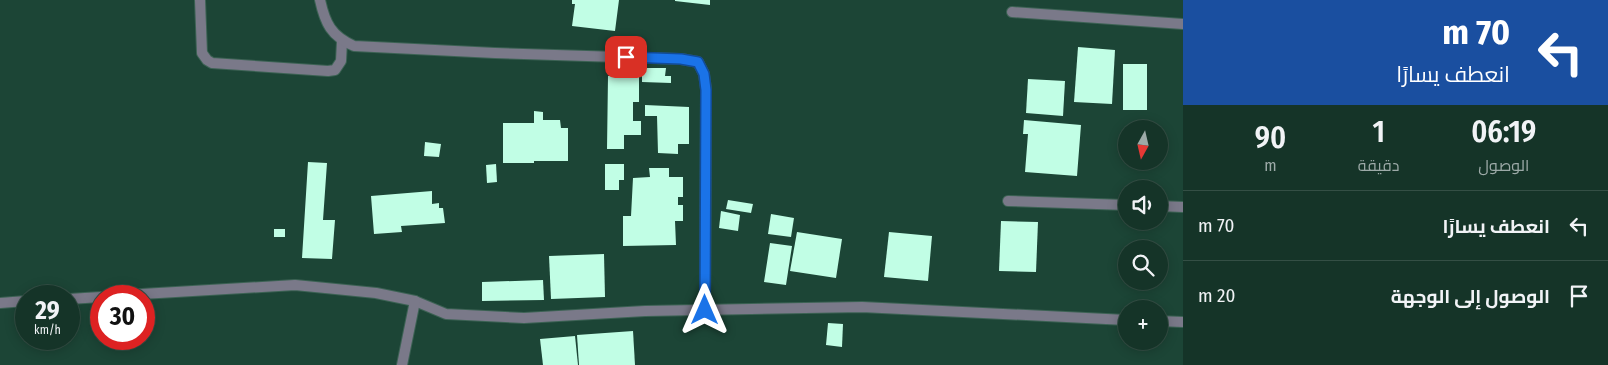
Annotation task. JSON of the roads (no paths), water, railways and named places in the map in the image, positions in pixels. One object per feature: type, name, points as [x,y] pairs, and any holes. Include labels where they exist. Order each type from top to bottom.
[{"type":"street","points":[[200,0],[202,53],[212,63],[335,70],[341,61],[342,41]]},
{"type":"street","points":[[320,0],[329,28],[342,41],[354,46],[486,53],[681,59],[698,62],[704,74],[706,90],[705,310]]},
{"type":"street","points":[[1012,12],[1183,24]]},
{"type":"street","points":[[1008,201],[1118,205]]},
{"type":"street","points":[[1168,206],[1183,207]]},
{"type":"street","points":[[155,293],[295,285],[376,293],[415,301],[446,314],[524,318],[646,311],[862,307],[1118,320]]},
{"type":"street","points":[[402,365],[415,301]]},
{"type":"street","points":[[0,303],[15,302]]},
{"type":"street","points":[[1168,321],[1183,322]]}]
